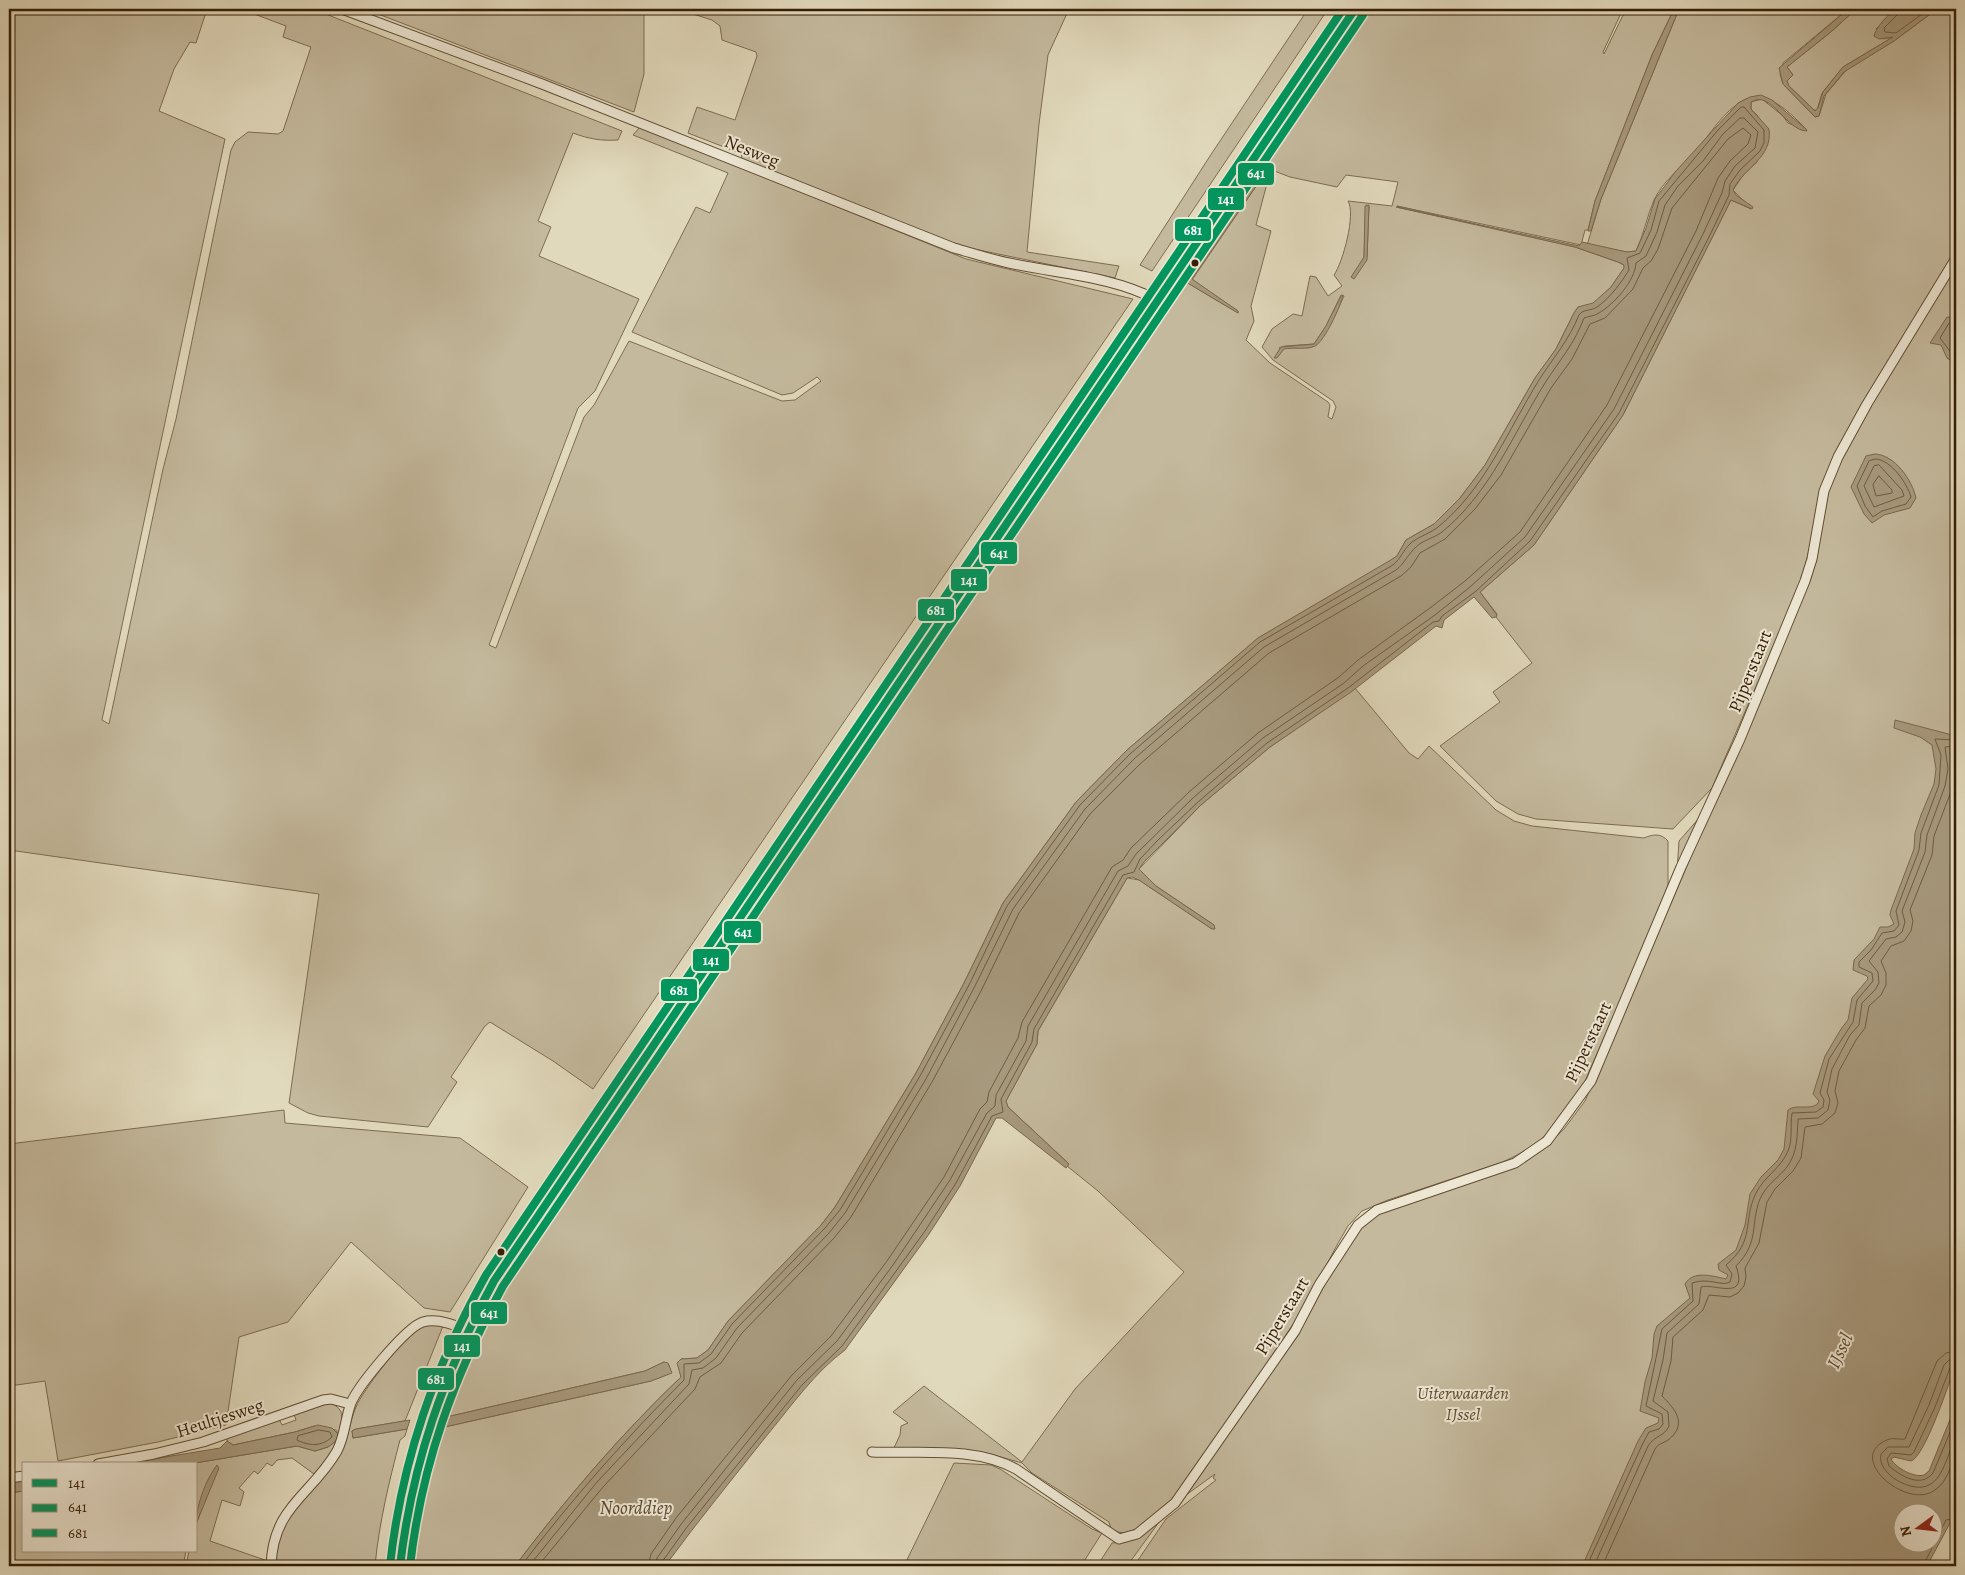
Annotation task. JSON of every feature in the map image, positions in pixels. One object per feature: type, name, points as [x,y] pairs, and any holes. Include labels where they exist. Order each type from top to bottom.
[{"type":"main road","points":[[400,1566],[403,1525],[424,1435],[444,1379],[466,1330],[494,1281],[1355,9]]},
{"type":"street","name":"Nesweg","points":[[342,9],[542,84],[954,248],[1009,263],[1113,282],[1137,289],[1157,300]]},
{"type":"street","name":"Pijperstaart","points":[[872,1452],[980,1455],[998,1459],[1016,1469],[1119,1539],[1133,1537],[1171,1508],[1193,1478],[1295,1331],[1319,1285],[1358,1225],[1377,1210],[1515,1163],[1547,1141],[1591,1081],[1681,867],[1740,738],[1805,581],[1812,559],[1824,491],[1838,457],[1867,404],[1956,258]]},
{"type":"street","points":[[271,1566],[277,1530],[288,1512],[337,1450],[350,1404],[358,1390],[415,1325],[435,1320],[466,1330]]},
{"type":"street","name":"Heultjesweg","points":[[108,1462],[195,1445],[323,1400],[331,1399],[350,1404]]},
{"type":"street","points":[[9,1478],[22,1476]]},
{"type":"green space","points":[[9,9],[207,9],[196,43],[190,42],[174,69],[159,111],[225,139],[102,720],[109,724],[163,469],[176,419],[231,150],[235,142],[248,132],[278,134],[283,131],[311,47],[283,37],[286,26],[241,9],[313,9],[622,131],[618,140],[595,139],[573,133],[538,221],[551,227],[539,256],[639,299],[595,391],[578,408],[489,645],[496,648],[584,417],[594,405],[629,341],[782,401],[795,400],[821,381],[817,377],[793,393],[782,395],[632,332],[696,207],[710,213],[728,173],[633,135],[640,127],[966,259],[1133,299],[593,1089],[553,1061],[490,1022],[485,1026],[451,1077],[457,1082],[428,1127],[319,1116],[308,1113],[289,1103],[319,894],[9,850]]},
{"type":"green space","points":[[365,9],[644,9],[644,74],[634,112]]},
{"type":"green space","points":[[677,9],[1069,9],[1048,55],[1039,124],[1027,252],[1119,266],[1115,278],[964,247],[741,161],[742,154],[688,133],[697,107],[735,120],[757,56],[756,52],[722,40],[720,26],[712,20]]},
{"type":"green space","points":[[1308,9],[1328,9],[1152,271],[1140,265],[1210,156]]},
{"type":"green space","points":[[1362,9],[1623,9],[1603,52],[1604,54],[1626,9],[1674,9],[1652,55],[1595,201],[1588,230],[1585,230],[1581,245],[1397,206],[1575,247],[1624,265],[1624,268],[1611,287],[1593,304],[1578,307],[1556,349],[1535,378],[1485,465],[1460,498],[1434,524],[1406,540],[1397,556],[1390,561],[1258,638],[1127,750],[1076,802],[1003,903],[964,983],[916,1073],[835,1207],[821,1225],[728,1321],[708,1350],[697,1358],[681,1359],[678,1363],[681,1377],[594,1468],[515,1566],[404,1566],[408,1534],[428,1438],[483,1309],[1250,172],[1259,171],[1269,176],[1256,225],[1271,231],[1251,306],[1254,321],[1246,340],[1270,363],[1328,402],[1330,405],[1328,417],[1332,419],[1336,407],[1333,401],[1273,360],[1262,347],[1272,329],[1293,314],[1302,316],[1310,276],[1316,277],[1328,296],[1342,286],[1334,275],[1338,269],[1347,238],[1350,216],[1348,201],[1392,206],[1398,182],[1346,175],[1337,187],[1290,177],[1264,167],[1260,157]],"holes":[[[1257,177],[1261,179],[1192,280],[1238,311],[1238,313],[1186,282]],[[1366,205],[1369,206],[1367,257],[1361,263],[1364,257]],[[1341,295],[1344,296],[1331,324],[1316,345],[1279,348],[1314,344],[1326,326]],[[664,1362],[669,1365],[671,1373],[651,1381],[440,1428],[446,1414],[451,1416],[645,1371]]]},
{"type":"green space","points":[[1679,9],[1848,9],[1783,63],[1780,74],[1783,84],[1815,117],[1819,116],[1826,94],[1848,68],[1894,41],[1937,9],[1956,9],[1956,252],[1894,351],[1846,436],[1811,541],[1802,580],[1712,788],[1673,829],[1536,819],[1518,814],[1496,801],[1440,746],[1500,702],[1493,692],[1532,663],[1496,617],[1497,614],[1480,592],[1534,545],[1623,415],[1731,200],[1751,209],[1733,190],[1744,174],[1757,162],[1758,116],[1751,109],[1751,102],[1762,99],[1783,116],[1788,123],[1807,130],[1787,111],[1771,100],[1753,97],[1744,100],[1723,117],[1694,153],[1662,187],[1649,212],[1636,251],[1627,252],[1587,245],[1601,199]]},
{"type":"green space","points":[[1856,9],[1897,9],[1876,29],[1883,39],[1893,37],[1843,67],[1822,93],[1817,110],[1814,110],[1789,86],[1787,81],[1793,75],[1787,67]]},
{"type":"green space","name":"Uiterwaarden IJssel","points":[[1956,264],[1956,779],[1818,1105],[1591,1566],[1134,1566],[1166,1519],[1216,1480],[1213,1478],[1215,1474],[1186,1495],[1309,1314],[1344,1249],[1367,1218],[1544,1148],[1564,1129],[1585,1101],[1809,582],[1829,487],[1849,442]]},
{"type":"green space","points":[[1355,688],[1409,753],[1418,759],[1429,746],[1496,810],[1514,821],[1532,826],[1644,838],[1657,835],[1668,841],[1668,891],[1578,1097],[1559,1123],[1523,1152],[1503,1162],[1388,1200],[1362,1211],[1348,1226],[1302,1311],[1171,1504],[1143,1527],[1127,1533],[1111,1529],[1109,1522],[1032,1473],[1022,1463],[986,1453],[893,1450],[900,1435],[901,1426],[908,1423],[893,1412],[924,1386],[1022,1462],[1075,1389],[1184,1272],[1098,1191],[1067,1166],[1069,1164],[1008,1107],[1006,1101],[1037,1044],[1038,1031],[1127,878],[1139,880],[1212,929],[1214,925],[1156,886],[1139,869],[1201,805],[1270,747]]},
{"type":"green space","points":[[1700,817],[1677,871],[1679,841]]},
{"type":"green space","points":[[284,1110],[285,1123],[460,1138],[528,1187],[450,1312],[424,1308],[351,1242],[288,1322],[239,1337],[226,1425],[158,1442],[58,1461],[45,1381],[9,1386],[9,1144]]},
{"type":"green space","points":[[431,1324],[443,1326],[405,1421],[352,1431],[353,1438],[407,1429],[405,1436],[400,1440],[388,1487],[375,1566],[276,1566],[277,1548],[289,1519],[297,1506],[340,1454],[356,1407],[366,1390],[383,1366],[410,1335],[416,1329]]},
{"type":"green space","points":[[330,1403],[339,1408],[341,1412],[342,1420],[338,1434],[336,1430],[314,1426],[295,1432],[233,1445],[227,1441],[227,1437],[279,1419],[282,1425],[296,1420],[294,1414]]},
{"type":"green space","points":[[336,1441],[331,1454],[314,1474],[292,1458],[277,1460],[272,1466],[267,1463],[258,1474],[254,1471],[239,1488],[244,1492],[240,1506],[222,1500],[210,1541],[265,1560],[267,1566],[186,1566],[189,1552],[198,1552],[198,1519],[211,1486],[204,1491],[198,1510],[198,1462],[297,1446],[315,1451],[328,1447]]},
{"type":"green space","points":[[954,1463],[991,1465],[1000,1469],[1092,1529],[1102,1533],[1081,1566],[904,1566]]},
{"type":"green space","points":[[22,1491],[22,1552],[186,1552],[183,1566],[9,1566],[9,1493]]},
{"type":"green space","points":[[1162,1518],[1127,1566],[1097,1566],[1112,1543],[1133,1540]]},
{"type":"water","points":[[1903,8],[1925,9],[1921,14],[1928,9],[1937,9],[1894,41],[1844,72],[1824,96],[1819,116],[1815,117],[1783,84],[1779,68],[1848,9],[1856,9],[1787,67],[1793,75],[1787,81],[1789,86],[1815,111],[1818,108],[1823,92],[1843,67],[1893,37],[1879,39],[1874,36],[1890,13]]},
{"type":"water","points":[[1674,9],[1679,9],[1601,199],[1591,231],[1588,231],[1595,201],[1652,55]]},
{"type":"water","name":"Noorddiep","points":[[1761,95],[1772,100],[1807,131],[1792,125],[1772,105],[1765,101],[1751,102],[1751,109],[1769,129],[1769,139],[1767,148],[1733,190],[1736,195],[1753,207],[1752,209],[1731,200],[1623,415],[1534,545],[1480,592],[1497,615],[1496,617],[1492,618],[1474,597],[1444,620],[1442,628],[1436,626],[1351,692],[1270,747],[1201,805],[1144,862],[1139,869],[1156,886],[1214,925],[1215,929],[1212,929],[1139,880],[1132,877],[1127,878],[1038,1031],[1037,1044],[1006,1101],[1008,1107],[1069,1164],[1066,1168],[1002,1118],[996,1118],[960,1186],[929,1234],[845,1350],[804,1389],[665,1566],[515,1566],[594,1468],[681,1377],[677,1363],[681,1359],[697,1358],[708,1350],[728,1321],[821,1225],[835,1207],[916,1073],[964,983],[1003,903],[1076,802],[1127,750],[1258,638],[1397,556],[1406,540],[1434,524],[1460,498],[1485,465],[1535,378],[1556,349],[1578,307],[1593,303],[1611,287],[1624,268],[1624,265],[1618,262],[1575,247],[1396,207],[1579,246],[1582,242],[1627,252],[1636,251],[1655,199],[1676,171],[1738,103],[1750,97]]},
{"type":"water","points":[[1257,177],[1261,179],[1192,279],[1238,311],[1238,313],[1186,282]]},
{"type":"water","points":[[1369,205],[1367,260],[1354,279],[1351,277],[1364,257],[1365,206]]},
{"type":"water","points":[[1343,295],[1332,322],[1319,343],[1308,348],[1284,349],[1277,358],[1274,358],[1281,347],[1314,344]]},
{"type":"water","points":[[1947,317],[1956,318],[1956,364],[1947,358],[1941,345],[1930,343]]},
{"type":"water","points":[[1882,455],[1896,464],[1907,476],[1916,498],[1910,508],[1884,515],[1872,523],[1864,514],[1851,487],[1866,456]]},
{"type":"water","name":"IJssel","points":[[1895,720],[1956,736],[1956,1364],[1930,1433],[1917,1456],[1911,1461],[1894,1457],[1891,1459],[1897,1466],[1910,1474],[1920,1476],[1929,1471],[1956,1405],[1956,1524],[1950,1523],[1942,1538],[1942,1502],[1892,1502],[1892,1552],[1934,1552],[1927,1566],[1588,1566],[1584,1562],[1638,1441],[1646,1428],[1658,1423],[1659,1418],[1640,1411],[1657,1326],[1690,1298],[1685,1284],[1693,1277],[1704,1275],[1726,1279],[1728,1275],[1719,1270],[1718,1264],[1736,1250],[1745,1225],[1750,1194],[1761,1177],[1778,1160],[1784,1149],[1788,1110],[1796,1107],[1814,1106],[1819,1101],[1813,1094],[1825,1056],[1848,1020],[1852,998],[1868,979],[1867,976],[1853,970],[1854,960],[1874,939],[1880,927],[1888,927],[1894,924],[1890,915],[1891,910],[1914,849],[1915,833],[1921,815],[1934,784],[1936,769],[1932,745],[1920,737],[1894,728]]},
{"type":"water","points":[[664,1362],[668,1363],[672,1373],[651,1381],[440,1428],[437,1425],[442,1415],[451,1416],[645,1371]]},
{"type":"water","points":[[410,1420],[407,1429],[353,1438],[352,1431],[356,1429]]},
{"type":"water","points":[[318,1425],[332,1428],[338,1434],[336,1441],[328,1447],[315,1451],[297,1446],[198,1462],[135,1462],[220,1448],[227,1441],[233,1445],[295,1432]]},
{"type":"water","points":[[217,1465],[219,1468],[198,1519],[198,1509],[202,1493]]},
{"type":"water","points":[[22,1479],[22,1491],[9,1493],[9,1482]]},
{"type":"transit line","name":"681","points":[[390,1565],[395,1526],[403,1488],[423,1415],[451,1345],[486,1275],[1343,9]]},
{"type":"transit line","name":"141","points":[[400,1566],[413,1490],[433,1419],[460,1351],[494,1281],[1355,9]]},
{"type":"transit line","name":"641","points":[[410,1566],[415,1528],[442,1422],[469,1354],[503,1286],[1363,15]]}]
